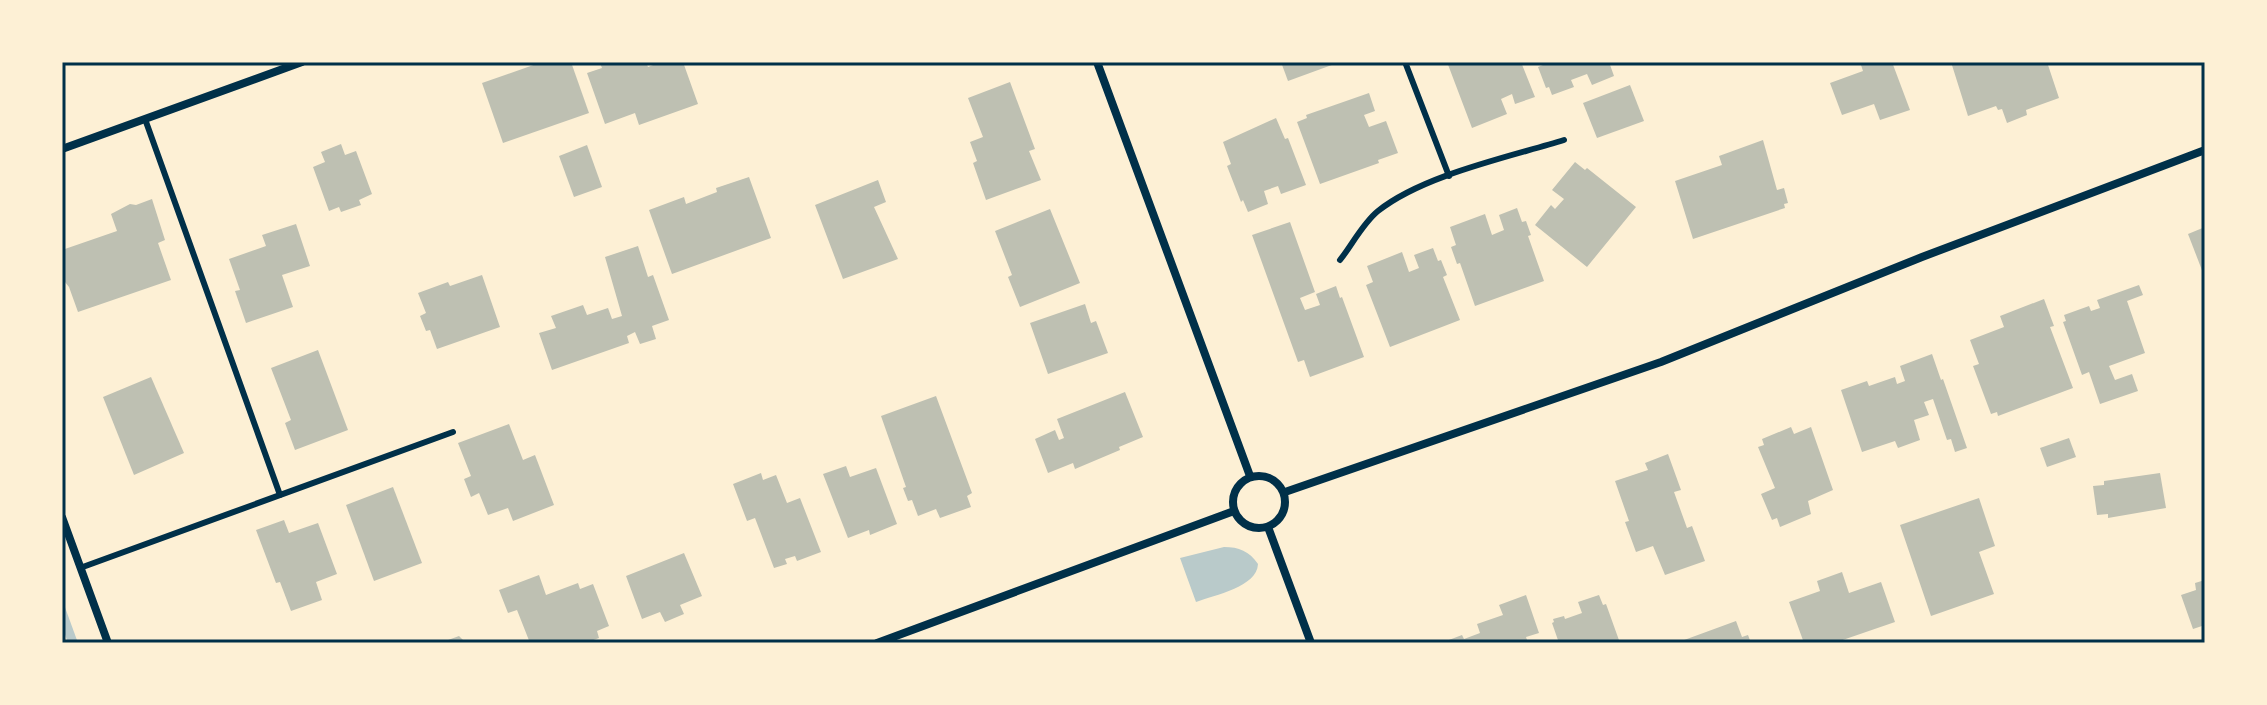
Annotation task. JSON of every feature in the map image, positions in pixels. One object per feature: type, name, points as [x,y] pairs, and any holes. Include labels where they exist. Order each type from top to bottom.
[{"type":"street","points":[[62,149],[302,62]]},
{"type":"street","points":[[1097,62],[1250,476]]},
{"type":"street","points":[[1285,492],[1661,362],[1922,257],[2205,150]]},
{"type":"street","points":[[1264,475],[1277,481],[1285,492],[1286,506],[1280,519],[1268,527],[1255,528],[1242,522],[1234,511],[1233,497],[1239,484],[1250,476],[1264,475]]},
{"type":"street","points":[[877,643],[1234,511]]},
{"type":"street","points":[[62,517],[108,643]]},
{"type":"street","points":[[1268,527],[1311,643]]},
{"type":"lane","points":[[1405,62],[1449,176]]},
{"type":"lane","points":[[145,119],[280,495]]},
{"type":"lane","points":[[1340,260],[1377,212],[1413,190],[1564,140]]},
{"type":"lane","points":[[80,568],[453,432]]},
{"type":"shaded area","points":[[1224,547],[1247,553],[1258,564],[1256,572],[1251,579],[1234,589],[1196,602],[1180,558]]},
{"type":"shaded area","points":[[62,599],[78,643],[68,643],[62,626]]},
{"type":"building","points":[[542,62],[571,62],[589,113],[503,143],[482,83]]},
{"type":"building","points":[[646,62],[648,67],[661,62],[683,62],[698,104],[639,125],[635,113],[605,124],[587,73],[602,68],[600,63]]},
{"type":"building","points":[[1281,62],[1340,62],[1288,81]]},
{"type":"building","points":[[1447,62],[1521,62],[1535,97],[1515,104],[1512,94],[1501,99],[1507,114],[1472,128]]},
{"type":"building","points":[[1541,62],[1609,62],[1614,76],[1592,85],[1587,74],[1571,80],[1574,87],[1552,95],[1538,67],[1543,65]]},
{"type":"building","points":[[1860,62],[1877,62],[1878,65],[1892,62],[1910,110],[1880,120],[1874,104],[1842,115],[1830,83],[1863,71]]},
{"type":"building","points":[[1951,62],[2047,62],[2059,98],[2026,110],[2027,115],[2007,123],[2002,109],[1998,110],[1996,106],[1968,116]]},
{"type":"building","points":[[1010,82],[1035,149],[1029,151],[1041,180],[986,200],[973,163],[977,161],[970,142],[983,137],[968,98]]},
{"type":"building","points":[[1630,85],[1644,121],[1597,138],[1583,103]]},
{"type":"building","points":[[1369,93],[1375,111],[1364,115],[1369,127],[1386,121],[1398,153],[1320,184],[1297,122],[1307,118],[1306,115]]},
{"type":"building","points":[[1276,118],[1285,139],[1288,138],[1306,185],[1281,194],[1278,186],[1264,191],[1268,204],[1248,212],[1227,166],[1231,164],[1223,142]]},
{"type":"building","points":[[1763,140],[1777,190],[1784,188],[1788,203],[1784,204],[1785,208],[1693,239],[1675,181],[1722,165],[1719,156]]},
{"type":"building","points":[[341,144],[345,155],[356,151],[372,194],[359,200],[361,205],[341,212],[339,207],[329,211],[313,167],[325,162],[321,152]]},
{"type":"building","points":[[587,145],[602,187],[574,197],[559,156]]},
{"type":"building","points":[[1575,162],[1636,207],[1587,267],[1535,225],[1551,205],[1555,209],[1564,199],[1552,190]]},
{"type":"building","points":[[749,177],[771,238],[672,274],[649,210],[684,197],[686,204],[717,192],[716,188]]},
{"type":"building","points":[[878,180],[886,202],[874,207],[898,259],[843,279],[815,205]]},
{"type":"building","points":[[152,199],[165,240],[158,243],[171,280],[78,312],[65,282],[62,250],[117,231],[111,214],[130,204]]},
{"type":"building","points":[[1517,208],[1522,222],[1526,221],[1544,281],[1475,306],[1451,247],[1456,245],[1450,227],[1485,214],[1492,235],[1504,230],[1499,215]]},
{"type":"building","points":[[1050,209],[1080,283],[1020,307],[995,231]]},
{"type":"building","points":[[1290,222],[1315,292],[1300,298],[1305,310],[1320,305],[1316,294],[1336,286],[1364,357],[1310,377],[1304,360],[1298,362],[1252,235]]},
{"type":"building","points":[[296,224],[310,266],[282,275],[293,307],[246,323],[235,291],[240,290],[229,259],[266,246],[262,235]]},
{"type":"building","points":[[2205,227],[2205,278],[2188,234]]},
{"type":"building","points":[[638,246],[648,277],[653,275],[669,320],[652,326],[656,339],[640,344],[635,332],[627,336],[629,343],[552,370],[539,333],[556,328],[551,316],[583,305],[587,315],[608,308],[612,319],[622,316],[605,257]]},
{"type":"building","points":[[1433,248],[1447,275],[1443,277],[1460,320],[1390,347],[1366,285],[1373,282],[1367,266],[1402,252],[1409,272],[1419,268],[1414,255]]},
{"type":"building","points":[[482,275],[500,327],[437,349],[430,330],[426,331],[420,316],[426,313],[418,293],[448,282],[450,286]]},
{"type":"building","points":[[2139,285],[2143,295],[2127,301],[2145,353],[2109,366],[2115,380],[2132,374],[2138,391],[2100,404],[2089,372],[2082,375],[2063,322],[2066,321],[2064,315],[2089,306],[2091,311],[2100,308],[2097,300]]},
{"type":"building","points":[[2044,299],[2054,326],[2050,327],[2073,388],[1998,416],[1997,412],[1991,414],[1973,366],[1979,364],[1970,340],[2004,327],[2000,316]]},
{"type":"building","points":[[1085,304],[1091,323],[1096,321],[1108,353],[1048,374],[1030,323]]},
{"type":"building","points":[[318,350],[348,430],[295,450],[285,423],[291,420],[271,368]]},
{"type":"building","points":[[1932,354],[1967,448],[1955,452],[1951,439],[1947,440],[1933,399],[1924,402],[1929,415],[1914,420],[1920,440],[1898,448],[1895,441],[1862,452],[1841,390],[1867,381],[1869,386],[1895,377],[1897,384],[1905,381],[1900,366]]},
{"type":"building","points":[[151,377],[184,453],[134,475],[103,397]]},
{"type":"building","points":[[1125,392],[1143,437],[1075,469],[1073,463],[1048,473],[1035,439],[1055,430],[1059,440],[1064,438],[1057,419]]},
{"type":"building","points":[[936,396],[972,493],[967,496],[971,507],[940,518],[936,509],[918,516],[912,500],[908,501],[881,416]]},
{"type":"building","points":[[509,424],[523,460],[535,455],[554,505],[513,521],[508,508],[488,515],[479,493],[471,497],[464,479],[471,476],[458,443]]},
{"type":"building","points":[[1791,427],[1794,434],[1811,427],[1833,490],[1808,501],[1811,514],[1780,527],[1777,518],[1772,520],[1761,494],[1775,488],[1758,447],[1764,445],[1762,439]]},
{"type":"building","points":[[2069,438],[2076,457],[2047,467],[2040,448]]},
{"type":"building","points":[[1668,454],[1681,490],[1674,492],[1687,528],[1692,526],[1705,561],[1665,575],[1653,546],[1636,552],[1615,481],[1648,470],[1645,463]]},
{"type":"building","points":[[846,466],[850,477],[876,468],[897,524],[870,535],[869,530],[848,538],[823,474]]},
{"type":"building","points":[[761,473],[763,480],[776,475],[787,503],[800,498],[821,552],[797,561],[795,556],[785,559],[787,564],[774,568],[755,518],[747,521],[733,484]]},
{"type":"building","points":[[2160,473],[2166,508],[2108,518],[2108,514],[2097,515],[2093,486],[2104,485],[2104,481]]},
{"type":"building","points":[[393,487],[422,563],[374,581],[346,505]]},
{"type":"building","points":[[1979,498],[1995,546],[1979,552],[1994,594],[1931,616],[1900,525]]},
{"type":"building","points":[[284,520],[289,533],[318,523],[337,574],[316,582],[322,600],[291,611],[280,582],[276,583],[256,530]]},
{"type":"building","points":[[684,553],[702,596],[680,605],[684,614],[665,622],[660,612],[642,619],[626,576]]},
{"type":"building","points":[[1842,572],[1849,593],[1881,582],[1895,622],[1834,643],[1804,643],[1789,602],[1820,591],[1817,581]]},
{"type":"building","points":[[539,575],[546,595],[578,583],[580,589],[593,584],[609,626],[597,631],[599,638],[585,643],[530,643],[517,610],[508,613],[499,590]]},
{"type":"building","points":[[2205,580],[2205,625],[2193,629],[2181,595],[2196,590],[2195,583]]},
{"type":"building","points":[[1526,595],[1539,633],[1526,637],[1528,643],[1441,643],[1462,635],[1464,639],[1480,633],[1477,624],[1503,615],[1499,605]]},
{"type":"building","points":[[1599,595],[1603,605],[1606,604],[1620,643],[1559,643],[1553,619],[1564,616],[1565,619],[1582,613],[1578,602]]},
{"type":"building","points":[[1736,621],[1742,637],[1748,635],[1751,643],[1676,643]]},
{"type":"building","points":[[459,636],[466,643],[440,643]]}]
